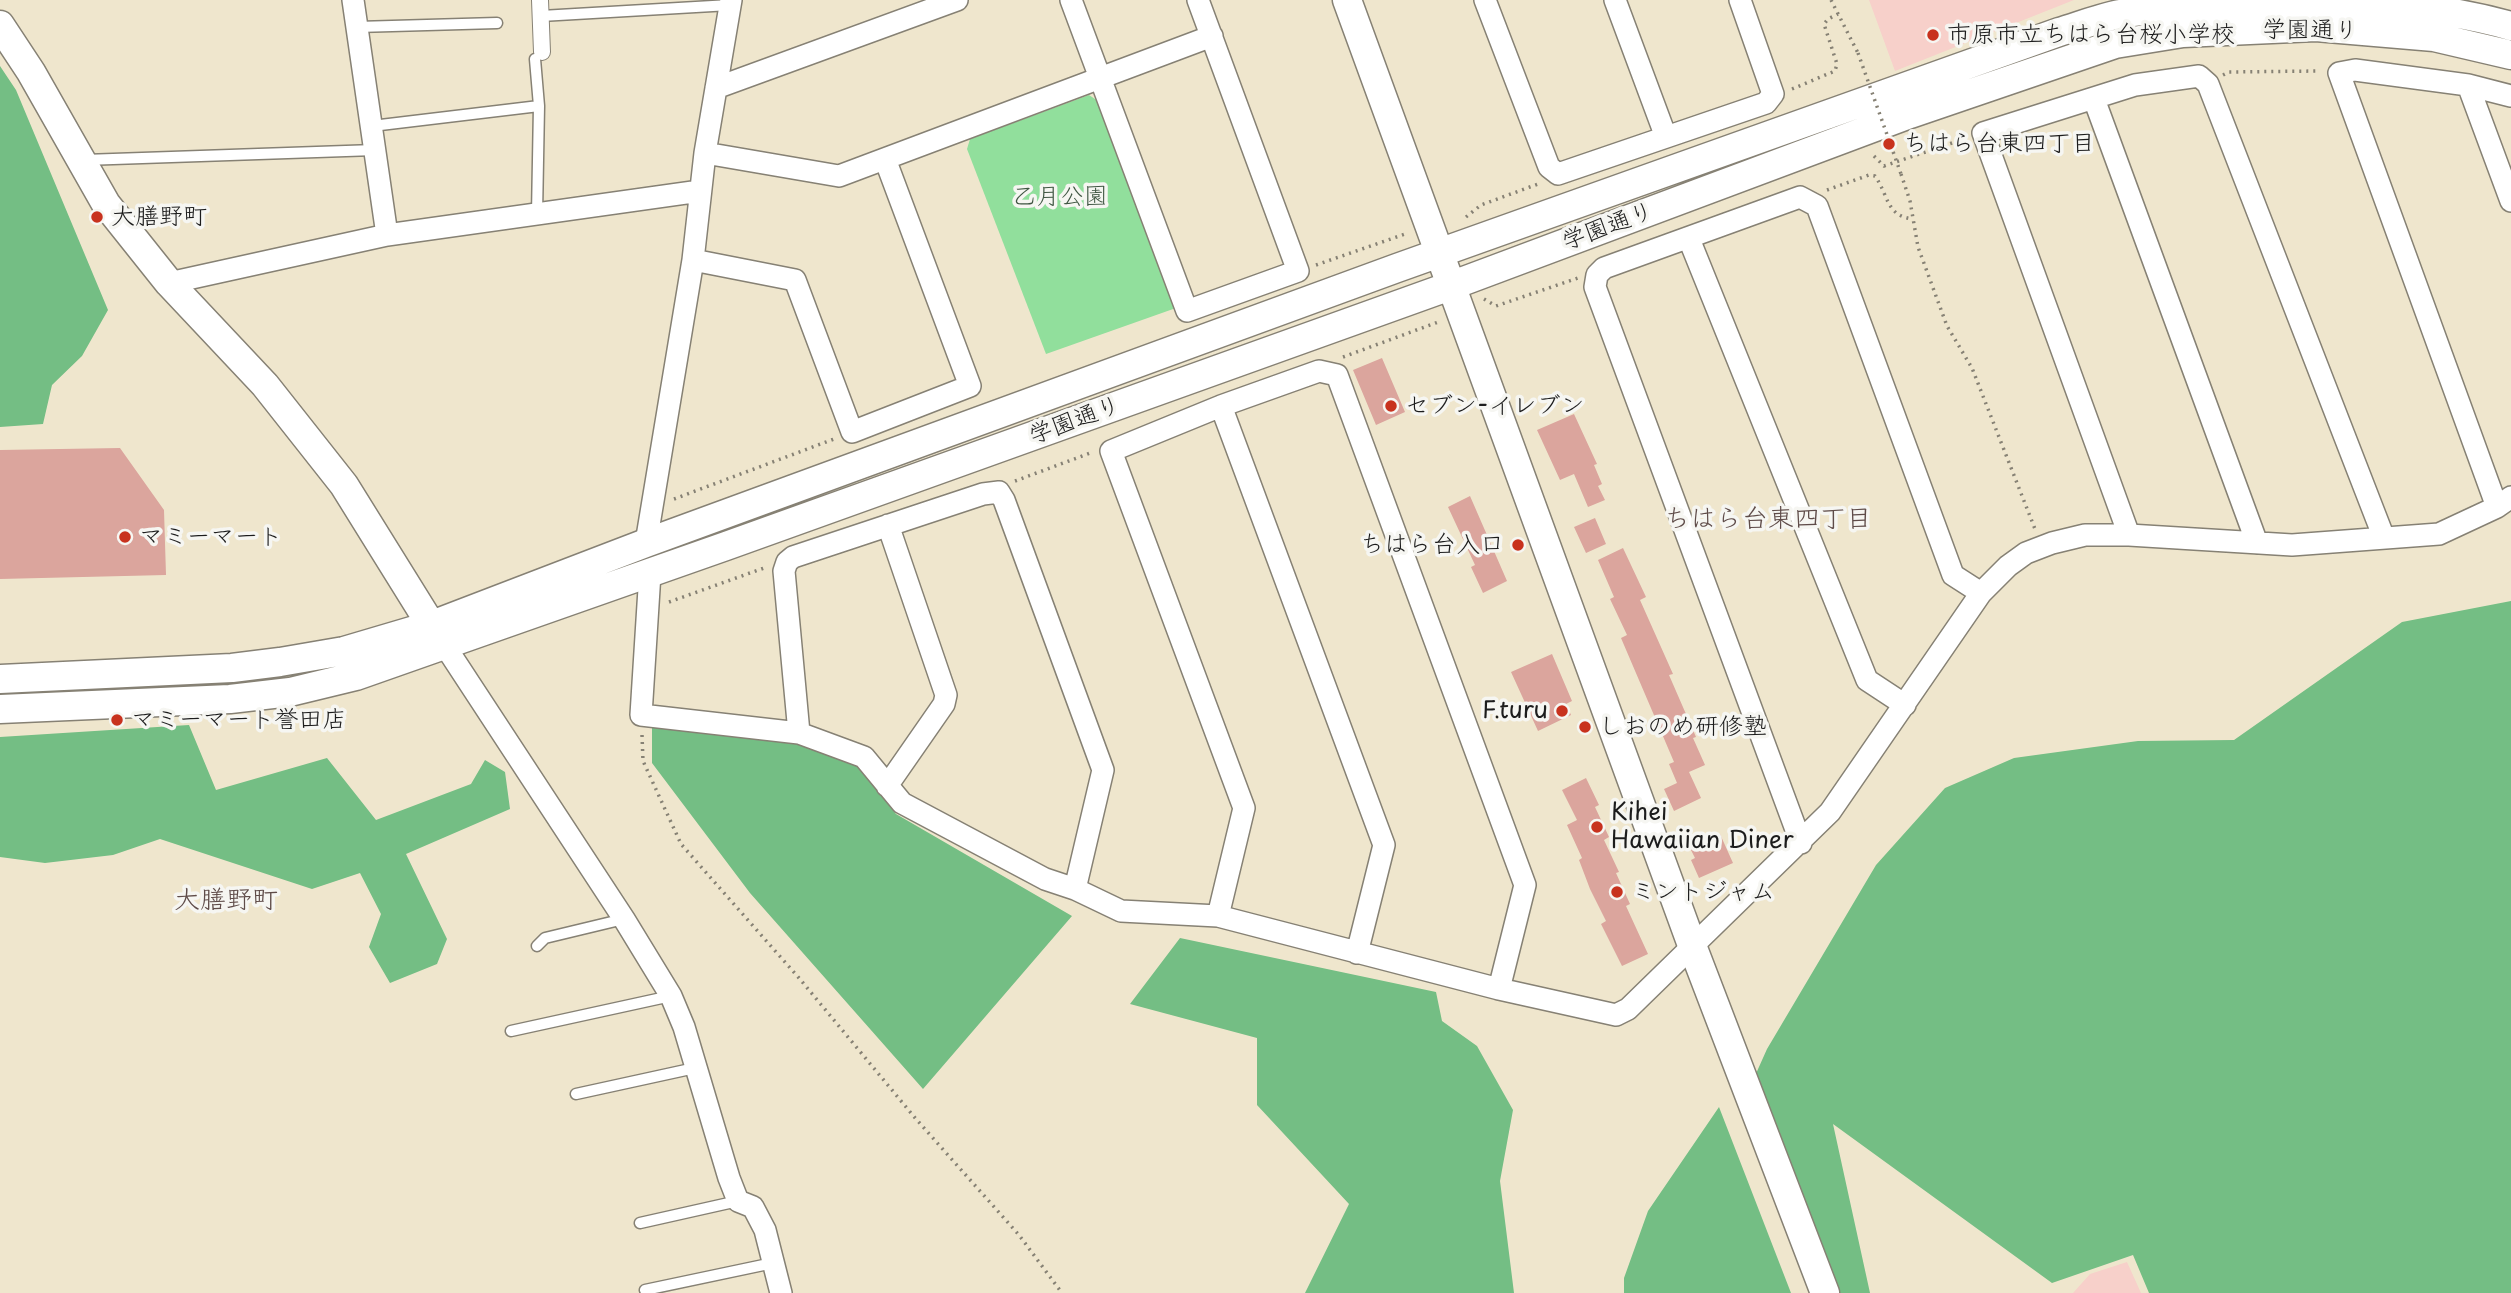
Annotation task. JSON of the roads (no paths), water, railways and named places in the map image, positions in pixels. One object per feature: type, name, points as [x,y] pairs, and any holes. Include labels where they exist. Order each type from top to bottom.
[{"type":"street","points":[[353,0],[387,235]]},
{"type":"street","points":[[716,88],[957,0]]},
{"type":"street","points":[[1071,0],[1187,311],[1298,271],[1198,0]]},
{"type":"street","points":[[1346,0],[1452,285],[1472,305],[1693,948],[1825,1293]]},
{"type":"street","points":[[1485,0],[1549,167],[1558,174],[1766,103],[1773,94],[1740,0]]},
{"type":"street","points":[[1615,0],[1666,137]]},
{"type":"street","name":"学園通り","points":[[438,635],[646,543],[1441,252],[2059,32],[2119,15],[2187,5],[2312,1],[2371,3],[2486,19],[2511,26]]},
{"type":"street","points":[[646,543],[693,260],[705,153],[730,3]]},
{"type":"street","points":[[539,55],[540,8]]},
{"type":"street","points":[[0,25],[31,72],[106,204],[169,283],[265,385],[344,485],[438,635],[624,919],[671,996],[684,1027],[729,1178],[738,1201],[752,1207],[765,1230],[781,1293]]},
{"type":"street","name":"学園通り","points":[[438,635],[650,573],[1452,285],[1910,114],[2115,44],[2183,33],[2316,27],[2434,37],[2511,55]]},
{"type":"street","points":[[705,153],[839,176],[1212,36]]},
{"type":"street","points":[[650,573],[641,715],[799,733],[864,757],[902,803],[1045,879],[1075,889],[1122,911],[1218,916],[1499,989],[1616,1015],[1628,1009],[1693,948],[1830,812],[1981,593],[2008,566],[2026,553],[2085,535],[2129,535],[2292,545],[2439,534],[2504,502],[2339,73],[2355,70],[2468,85],[2511,96]]},
{"type":"street","points":[[2129,535],[1983,133],[2135,85],[2199,76],[2208,84],[2384,538]]},
{"type":"street","points":[[2468,85],[2511,201]]},
{"type":"street","points":[[2094,99],[2257,543]]},
{"type":"street","points":[[693,260],[795,280],[852,432],[970,386],[885,159]]},
{"type":"street","points":[[169,283],[387,235],[700,191]]},
{"type":"street","points":[[1801,842],[1595,287],[1597,275],[1604,268],[1800,197],[1817,206],[1954,575],[1981,593]]},
{"type":"street","points":[[1689,239],[1867,680],[1905,705]]},
{"type":"street","points":[[1218,916],[1244,808],[1111,451],[1319,371],[1337,375],[1525,885],[1499,989]]},
{"type":"street","points":[[1221,407],[1384,845],[1357,953]]},
{"type":"street","points":[[799,733],[784,571],[787,562],[793,557],[888,525],[983,494],[999,492],[1103,770],[1075,889]]},
{"type":"street","points":[[887,786],[944,704],[946,695],[888,525]]},
{"type":"street","points":[[0,679],[232,668],[438,635]]},
{"type":"street","points":[[0,709],[230,699],[290,692],[356,676],[438,635]]},
{"type":"lane","points":[[540,8],[730,3]]},
{"type":"lane","points":[[357,27],[497,23]]},
{"type":"lane","points":[[537,214],[539,55]]},
{"type":"lane","points":[[372,126],[539,106]]},
{"type":"lane","points":[[81,160],[375,150]]},
{"type":"lane","points":[[537,946],[545,938],[624,919]]},
{"type":"lane","points":[[511,1031],[671,996]]},
{"type":"lane","points":[[576,1094],[695,1068]]},
{"type":"lane","points":[[640,1223],[738,1201]]},
{"type":"lane","points":[[645,1290],[773,1264]]},
{"type":"place","name":"市原市立ちはら台桜小学校","points":[[1933,35]]},
{"type":"place","name":"ちはら台東四丁目","points":[[1889,144]]},
{"type":"place","name":"大膳野町","points":[[97,217]]},
{"type":"place","name":"セブン-イレブン","points":[[1391,406]]},
{"type":"place","name":"マミーマート","points":[[125,537]]},
{"type":"place","name":"ちはら台入口","points":[[1518,545]]},
{"type":"place","name":"F.turu","points":[[1562,711]]},
{"type":"place","name":"マミーマート誉田店","points":[[117,720]]},
{"type":"place","name":"しおのめ研修塾","points":[[1585,727]]},
{"type":"place","name":"Kihei Hawaiian Diner","points":[[1597,827]]},
{"type":"place","name":"ミントジャム","points":[[1617,892]]},
{"type":"district","name":"ちはら台東四丁目","points":[[1768,520]]},
{"type":"district","name":"大膳野町","points":[[226,901]]},
{"type":"park label","name":"乙月公園","points":[[1060,197]]}]
